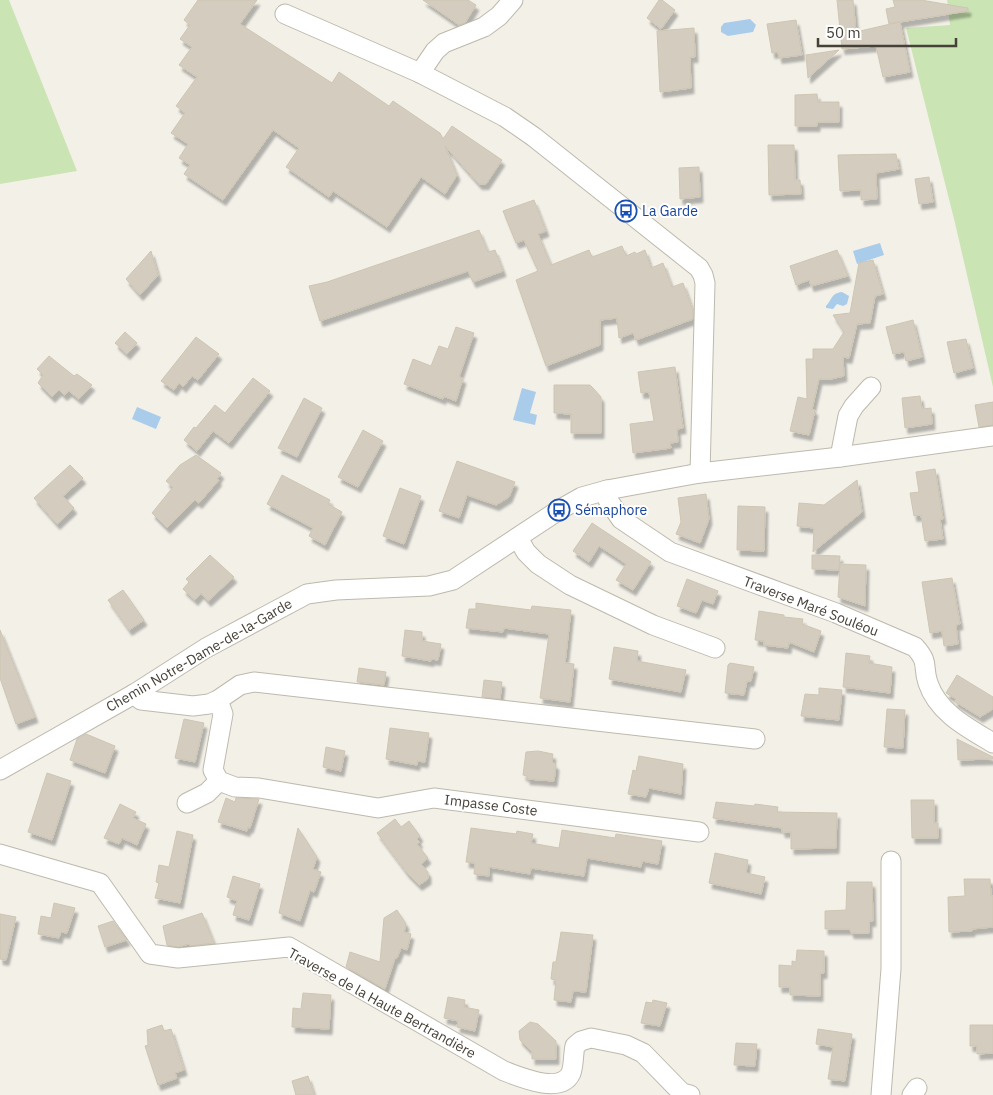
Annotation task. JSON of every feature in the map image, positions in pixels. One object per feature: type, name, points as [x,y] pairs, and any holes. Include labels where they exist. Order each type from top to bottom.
[{"type":"street","points":[[420,73],[444,43],[484,27],[499,16],[513,0]]},
{"type":"street","points":[[285,14],[420,73],[505,117],[534,137],[699,268],[705,283],[700,473]]},
{"type":"street","points":[[840,457],[848,416],[854,406],[871,387]]},
{"type":"street","name":"Chemin Notre-Dame-de-la-Garde","points":[[0,770],[134,694],[206,648],[307,594],[336,590],[443,584],[472,569],[559,510],[582,497],[606,490],[700,473],[840,457],[993,436]]},
{"type":"street","name":"Traverse Maré Souléou","points":[[606,490],[608,500],[621,519],[670,552],[836,613],[915,647],[925,657],[928,682],[938,702],[950,716],[993,744]]},
{"type":"street","points":[[518,538],[526,552],[538,564],[570,585],[653,626],[715,648]]},
{"type":"street","points":[[134,694],[141,700],[193,706],[209,704],[240,686],[254,682],[755,739]]},
{"type":"street","points":[[187,803],[207,793],[219,781],[213,770],[223,714],[218,700]]},
{"type":"street","name":"Impasse Coste","points":[[219,781],[235,787],[258,788],[378,808],[434,798],[699,832]]},
{"type":"street","name":"Traverse de la Haute Bertrandière","points":[[0,854],[100,882],[150,954],[178,958],[289,947],[504,1071],[527,1080],[542,1085],[554,1085],[564,1082],[570,1074],[575,1046],[581,1041],[591,1038],[626,1045],[643,1053],[682,1093],[690,1095]]},
{"type":"street","points":[[881,1095],[891,970],[891,861]]},
{"type":"green space","points":[[0,0],[9,0],[77,171],[0,184]]},
{"type":"green space","points":[[947,0],[993,0],[993,387],[955,223],[906,28],[950,25]]},
{"type":"water","points":[[750,19],[756,25],[753,32],[728,36],[721,32],[721,27],[724,23]]},
{"type":"water","points":[[880,243],[884,255],[857,264],[853,251]]},
{"type":"water","points":[[842,292],[849,296],[847,304],[843,306],[837,304],[833,309],[826,308],[834,295]]},
{"type":"water","points":[[522,388],[536,392],[530,413],[537,415],[535,425],[513,420]]},
{"type":"water","points":[[137,407],[161,417],[156,429],[132,419]]},
{"type":"building","points":[[198,0],[257,0],[240,24],[332,83],[339,72],[389,106],[393,101],[440,133],[443,139],[452,126],[502,160],[486,184],[479,184],[445,146],[457,175],[445,194],[421,177],[387,227],[333,191],[329,197],[286,167],[299,148],[273,130],[223,200],[184,174],[190,165],[179,158],[188,144],[171,133],[185,113],[176,106],[197,77],[179,65],[192,47],[180,39],[190,25],[184,20]]},
{"type":"building","points":[[423,0],[468,0],[476,5],[465,23],[459,25]]},
{"type":"building","points":[[659,0],[662,0],[675,10],[661,29],[647,18]]},
{"type":"building","points":[[837,0],[853,0],[856,32],[899,22],[889,24],[886,9],[895,7],[893,0],[921,0],[968,8],[968,11],[900,22],[910,72],[883,77],[876,46],[842,49]]},
{"type":"building","points":[[796,20],[802,55],[779,58],[778,52],[772,53],[767,24]]},
{"type":"building","points":[[694,28],[695,57],[690,57],[691,88],[660,92],[657,31]]},
{"type":"building","points":[[839,50],[808,78],[806,55]]},
{"type":"building","points":[[817,94],[818,102],[839,102],[839,122],[817,122],[817,126],[795,126],[795,95]]},
{"type":"building","points":[[768,145],[794,145],[795,180],[800,180],[801,194],[769,195]]},
{"type":"building","points":[[896,154],[899,169],[876,173],[877,199],[861,200],[861,190],[840,191],[838,155]]},
{"type":"building","points":[[699,167],[700,197],[680,199],[679,168]]},
{"type":"building","points":[[929,177],[933,202],[919,204],[915,179]]},
{"type":"building","points":[[534,200],[546,231],[538,234],[551,265],[589,250],[592,257],[622,246],[626,256],[645,250],[651,268],[663,263],[672,287],[683,283],[693,311],[693,319],[636,340],[633,333],[619,338],[617,318],[600,320],[600,345],[546,366],[516,280],[538,271],[524,240],[516,243],[503,211]]},
{"type":"building","points":[[479,230],[488,252],[495,250],[503,271],[473,282],[468,271],[320,321],[309,286],[327,282]]},
{"type":"building","points":[[837,250],[848,276],[811,286],[809,280],[796,285],[790,266]]},
{"type":"building","points":[[151,251],[158,275],[140,295],[126,279]]},
{"type":"building","points":[[873,260],[883,294],[875,296],[870,323],[857,324],[849,358],[843,357],[844,376],[819,379],[812,409],[815,410],[809,435],[790,431],[798,397],[807,399],[806,359],[813,359],[813,349],[833,349],[844,332],[833,315],[850,313],[859,263]]},
{"type":"building","points":[[913,320],[922,357],[906,361],[904,352],[893,354],[886,327]]},
{"type":"building","points":[[456,327],[474,333],[459,377],[463,378],[456,401],[443,396],[443,399],[404,384],[413,359],[431,366],[439,346],[448,349]]},
{"type":"building","points":[[125,332],[137,343],[127,354],[115,343]]},
{"type":"building","points":[[196,337],[219,354],[198,380],[192,376],[183,387],[179,383],[174,390],[161,381]]},
{"type":"building","points":[[966,339],[973,368],[954,373],[947,342]]},
{"type":"building","points":[[49,356],[74,376],[77,374],[92,385],[79,399],[69,391],[64,395],[59,390],[52,397],[38,383],[43,375],[37,369]]},
{"type":"building","points":[[675,367],[683,428],[677,429],[678,442],[670,443],[671,448],[633,453],[630,424],[654,421],[649,392],[641,393],[638,372]]},
{"type":"building","points":[[253,378],[270,391],[229,443],[213,431],[197,451],[184,440],[215,405],[225,413]]},
{"type":"building","points":[[554,385],[590,385],[593,388],[601,397],[601,433],[571,433],[571,414],[554,413]]},
{"type":"building","points":[[920,396],[922,409],[931,408],[932,424],[905,428],[902,398]]},
{"type":"building","points":[[304,398],[322,408],[297,457],[278,448]]},
{"type":"building","points":[[993,402],[993,425],[979,427],[975,405]]},
{"type":"building","points":[[363,430],[383,441],[358,487],[338,477]]},
{"type":"building","points":[[196,455],[221,473],[217,479],[219,480],[199,503],[195,500],[167,528],[152,513],[173,487],[166,481],[180,465]]},
{"type":"building","points":[[457,461],[515,482],[509,497],[496,505],[467,495],[459,518],[439,511]]},
{"type":"building","points":[[70,465],[83,478],[63,496],[74,508],[57,524],[34,498]]},
{"type":"building","points":[[935,469],[943,519],[940,519],[943,539],[925,541],[921,515],[914,516],[910,493],[919,492],[916,472]]},
{"type":"building","points":[[282,475],[330,500],[328,504],[342,512],[325,545],[309,536],[313,528],[267,504]]},
{"type":"building","points":[[857,480],[862,512],[813,552],[814,528],[797,526],[799,503],[824,505]]},
{"type":"building","points":[[400,488],[421,496],[404,544],[383,536]]},
{"type":"building","points":[[706,494],[709,519],[700,543],[676,534],[681,522],[678,498]]},
{"type":"building","points":[[738,506],[765,507],[764,551],[737,550]]},
{"type":"building","points":[[592,523],[651,562],[633,590],[616,580],[626,564],[613,555],[599,546],[589,562],[573,551]]},
{"type":"building","points":[[210,555],[234,577],[208,601],[201,593],[195,600],[183,589],[189,582],[186,579]]},
{"type":"building","points":[[812,555],[840,556],[839,570],[812,569]]},
{"type":"building","points":[[840,564],[866,565],[865,606],[838,597]]},
{"type":"building","points":[[952,578],[960,624],[956,625],[958,644],[944,646],[942,631],[930,633],[922,582]]},
{"type":"building","points":[[687,579],[718,591],[713,604],[702,600],[696,613],[677,606]]},
{"type":"building","points":[[123,590],[144,620],[129,630],[108,600]]},
{"type":"building","points":[[476,603],[531,610],[532,606],[571,610],[565,663],[574,664],[570,702],[540,698],[549,634],[504,628],[503,632],[466,628],[469,609],[476,609]]},
{"type":"building","points":[[759,611],[803,619],[802,624],[821,631],[814,652],[789,642],[788,648],[764,645],[764,641],[755,640]]},
{"type":"building","points":[[0,630],[35,717],[16,724],[0,678]]},
{"type":"building","points":[[405,630],[422,632],[422,641],[441,644],[438,660],[431,659],[431,661],[402,656]]},
{"type":"building","points":[[614,647],[638,651],[637,661],[686,670],[681,692],[609,679]]},
{"type":"building","points":[[846,653],[870,656],[869,663],[892,667],[890,693],[843,687]]},
{"type":"building","points":[[730,663],[754,667],[751,681],[747,681],[744,695],[725,693],[728,665]]},
{"type":"building","points":[[359,668],[386,672],[384,685],[357,682]]},
{"type":"building","points":[[957,675],[993,697],[993,709],[980,717],[954,701],[956,699],[946,693]]},
{"type":"building","points":[[484,680],[502,682],[500,699],[482,697]]},
{"type":"building","points":[[819,688],[842,690],[839,720],[801,716],[805,694],[819,695]]},
{"type":"building","points":[[887,709],[905,710],[903,748],[884,747]]},
{"type":"building","points":[[184,719],[204,723],[195,762],[175,758]]},
{"type":"building","points":[[390,728],[429,733],[425,762],[417,761],[417,765],[386,759]]},
{"type":"building","points":[[86,734],[115,746],[105,773],[70,760],[77,739]]},
{"type":"building","points":[[957,739],[993,757],[993,759],[958,760]]},
{"type":"building","points":[[326,747],[345,751],[341,771],[323,767]]},
{"type":"building","points":[[538,751],[553,754],[552,761],[556,765],[554,781],[527,779],[527,776],[523,775],[526,752]]},
{"type":"building","points":[[639,756],[683,764],[681,794],[649,788],[646,797],[628,794],[633,770],[636,771]]},
{"type":"building","points":[[47,773],[71,781],[52,840],[28,832]]},
{"type":"building","points":[[226,798],[235,802],[236,798],[259,799],[250,828],[248,827],[247,831],[218,822]]},
{"type":"building","points":[[911,800],[934,800],[934,823],[938,823],[938,838],[912,838]]},
{"type":"building","points":[[716,802],[778,807],[777,812],[837,813],[836,848],[791,849],[791,832],[782,832],[782,828],[713,818]]},
{"type":"building","points":[[120,804],[136,812],[133,818],[146,824],[137,845],[122,838],[119,844],[104,838]]},
{"type":"building","points":[[395,819],[401,827],[409,821],[420,836],[417,839],[420,842],[417,844],[428,858],[421,864],[428,872],[428,879],[419,885],[407,873],[377,833]]},
{"type":"building","points":[[298,828],[317,857],[313,869],[321,872],[314,892],[310,890],[300,921],[279,913]]},
{"type":"building","points":[[471,828],[516,834],[517,831],[533,834],[531,843],[559,848],[562,830],[615,838],[616,834],[662,841],[658,864],[642,861],[641,867],[587,858],[584,876],[531,868],[530,874],[489,867],[489,876],[474,874],[475,863],[466,862]]},
{"type":"building","points":[[177,831],[193,835],[180,903],[155,898],[159,883],[156,882],[159,865],[169,867]]},
{"type":"building","points":[[715,853],[748,860],[746,873],[765,877],[761,894],[709,883]]},
{"type":"building","points":[[233,876],[260,884],[249,920],[233,915],[237,901],[227,897]]},
{"type":"building","points":[[964,879],[990,879],[991,896],[993,896],[993,927],[972,929],[972,931],[949,932],[948,897],[965,896]]},
{"type":"building","points":[[847,882],[872,882],[873,921],[869,921],[869,933],[851,933],[850,929],[825,929],[825,911],[846,910]]},
{"type":"building","points":[[54,903],[75,908],[67,933],[61,932],[59,938],[38,934],[41,916],[51,918]]},
{"type":"building","points":[[397,910],[406,924],[404,932],[411,934],[407,950],[401,948],[397,958],[395,958],[385,989],[346,967],[350,952],[380,962],[384,918]]},
{"type":"building","points":[[202,913],[214,943],[190,946],[189,944],[178,947],[167,945],[163,926]]},
{"type":"building","points":[[0,914],[16,917],[6,960],[0,959]]},
{"type":"building","points":[[113,921],[127,940],[105,947],[98,926]]},
{"type":"building","points":[[561,932],[593,935],[586,992],[573,991],[571,1002],[554,1000],[556,980],[551,979],[553,962],[556,962]]},
{"type":"building","points":[[797,950],[824,951],[824,973],[820,973],[820,996],[790,995],[790,987],[779,987],[779,965],[792,966],[792,961],[796,962]]},
{"type":"building","points":[[303,993],[331,995],[329,1029],[292,1027],[293,1008],[301,1009]]},
{"type":"building","points":[[448,997],[465,1000],[464,1007],[479,1010],[475,1031],[457,1027],[458,1021],[444,1018]]},
{"type":"building","points":[[653,1000],[667,1003],[660,1026],[641,1023],[646,1002],[652,1003]]},
{"type":"building","points":[[530,1022],[538,1024],[556,1041],[556,1059],[532,1059],[532,1052],[520,1040],[519,1031]]},
{"type":"building","points":[[162,1025],[164,1031],[171,1029],[184,1070],[175,1073],[177,1078],[158,1085],[145,1046],[148,1045],[147,1030]]},
{"type":"building","points":[[970,1025],[993,1025],[993,1053],[977,1054],[977,1046],[970,1046]]},
{"type":"building","points":[[818,1029],[852,1034],[845,1081],[828,1079],[833,1047],[816,1044]]},
{"type":"building","points":[[736,1043],[757,1044],[755,1066],[734,1065]]},
{"type":"building","points":[[308,1076],[314,1095],[296,1095],[292,1081]]},
{"type":"place","name":"La Garde","points":[[626,211]]},
{"type":"place","name":"Sémaphore","points":[[559,510]]}]
